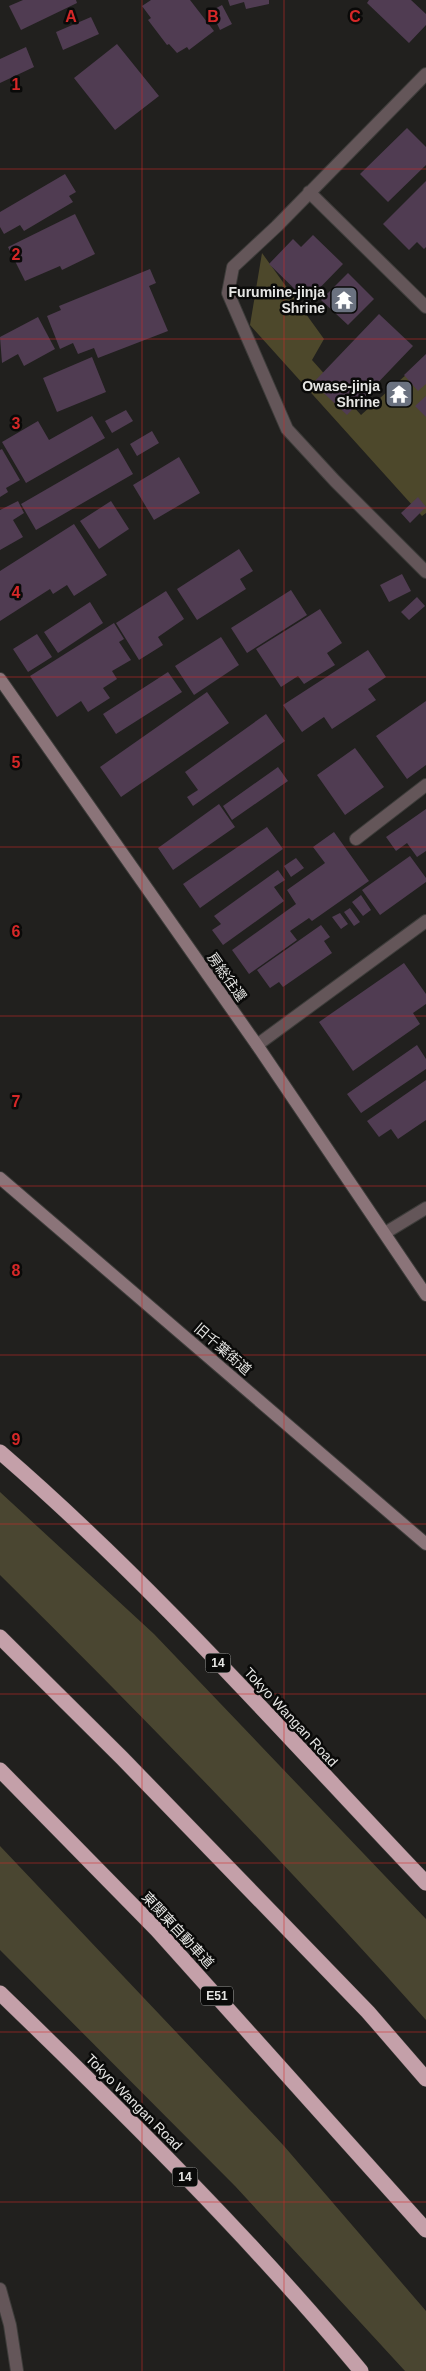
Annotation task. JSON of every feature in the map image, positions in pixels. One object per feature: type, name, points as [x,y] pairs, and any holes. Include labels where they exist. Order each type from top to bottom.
[{"type":"highway","name":"Tokyo Wangan Road","points":[[0,1452],[43,1489],[174,1616],[426,1883]]},
{"type":"highway","points":[[0,1637],[122,1758],[368,2012],[426,2079]]},
{"type":"highway","name":"東関東自動車道","points":[[0,1770],[157,1930],[426,2230]]},
{"type":"highway","name":"Tokyo Wangan Road","points":[[0,1993],[143,2132],[326,2328],[362,2371]]},
{"type":"street","points":[[426,74],[233,267],[228,293],[288,429],[335,482],[426,572]]},
{"type":"street","points":[[310,192],[426,307]]},
{"type":"street","name":"房総往還","points":[[0,679],[257,1045],[426,1295]]},
{"type":"street","points":[[356,838],[426,785]]},
{"type":"street","points":[[257,1045],[426,921]]},
{"type":"street","name":"旧千葉街道","points":[[0,1178],[426,1544]]},
{"type":"street","points":[[384,1234],[426,1208]]},
{"type":"street","points":[[0,2289],[10,2325],[17,2371]]},
{"type":"shaded area","points":[[262,253],[324,339],[312,360],[361,415],[426,357],[426,513],[422,516],[250,325]]},
{"type":"shaded area","points":[[0,1492],[154,1634],[426,1919],[426,2020],[216,1794],[0,1575]]},
{"type":"shaded area","points":[[0,1846],[284,2146],[426,2311],[426,2371],[405,2371],[235,2186],[0,1950]]},
{"type":"building","points":[[23,0],[76,0],[77,3],[21,30],[9,6]]},
{"type":"building","points":[[151,0],[190,0],[214,31],[189,50],[187,47],[177,53],[169,44],[167,45],[148,20],[151,18],[142,6]]},
{"type":"building","points":[[228,0],[269,0],[269,4],[246,9],[244,2],[230,6]]},
{"type":"building","points":[[369,0],[411,0],[426,14],[426,25],[409,43],[367,3]]},
{"type":"building","points":[[222,5],[232,24],[220,30],[211,11]]},
{"type":"building","points":[[91,17],[99,34],[63,50],[56,32]]},
{"type":"building","points":[[117,44],[159,96],[115,130],[74,78]]},
{"type":"building","points":[[26,47],[34,67],[0,83],[0,59]]},
{"type":"building","points":[[407,128],[426,147],[426,165],[388,202],[360,174]]},
{"type":"building","points":[[65,174],[76,192],[69,196],[73,202],[24,231],[20,225],[4,234],[0,227],[0,212]]},
{"type":"building","points":[[426,181],[426,247],[424,249],[417,242],[409,250],[383,224]]},
{"type":"building","points":[[75,214],[95,254],[62,270],[60,266],[25,281],[8,247]]},
{"type":"building","points":[[313,235],[343,264],[307,301],[269,264],[293,239],[301,247]]},
{"type":"building","points":[[150,269],[156,283],[149,286],[168,331],[98,358],[94,348],[78,354],[73,343],[60,349],[47,316],[61,310],[59,306]]},
{"type":"building","points":[[348,273],[374,299],[348,325],[321,300]]},
{"type":"building","points":[[379,314],[413,346],[347,415],[313,383]]},
{"type":"building","points":[[38,317],[55,349],[24,366],[18,354],[2,363],[0,337]]},
{"type":"building","points":[[426,354],[426,384],[418,391],[404,375]]},
{"type":"building","points":[[92,357],[106,392],[57,412],[43,378]]},
{"type":"building","points":[[426,396],[426,417],[415,406]]},
{"type":"building","points":[[126,410],[133,421],[112,433],[105,421]]},
{"type":"building","points":[[92,416],[105,438],[26,483],[2,442],[38,421],[49,440]]},
{"type":"building","points":[[152,431],[159,443],[137,456],[130,444]]},
{"type":"building","points":[[118,448],[133,474],[36,530],[21,504]]},
{"type":"building","points":[[2,449],[20,480],[6,488],[8,492],[0,497],[0,450]]},
{"type":"building","points":[[179,457],[200,493],[154,520],[133,485]]},
{"type":"building","points":[[418,497],[426,507],[410,523],[401,513]]},
{"type":"building","points":[[18,501],[24,513],[13,520],[23,537],[0,550],[0,510]]},
{"type":"building","points":[[111,501],[129,529],[99,549],[80,521]]},
{"type":"building","points":[[74,524],[107,575],[74,596],[67,585],[53,594],[50,589],[0,621],[0,571]]},
{"type":"building","points":[[239,549],[253,571],[240,579],[246,589],[197,620],[177,589]]},
{"type":"building","points":[[402,574],[411,591],[389,602],[380,585]]},
{"type":"building","points":[[291,590],[307,615],[247,653],[231,628]]},
{"type":"building","points":[[166,591],[184,619],[158,637],[163,645],[139,660],[116,623]]},
{"type":"building","points":[[417,597],[425,606],[409,620],[401,612]]},
{"type":"building","points":[[90,602],[103,623],[58,653],[44,632]]},
{"type":"building","points":[[320,609],[342,643],[327,653],[335,665],[304,684],[298,676],[281,687],[256,649]]},
{"type":"building","points":[[114,623],[124,639],[119,642],[131,660],[112,671],[117,679],[103,688],[110,698],[88,712],[81,701],[57,717],[30,676]]},
{"type":"building","points":[[37,634],[52,657],[28,672],[13,649]]},
{"type":"building","points":[[221,637],[239,665],[194,695],[175,666]]},
{"type":"building","points":[[368,650],[386,677],[368,689],[376,700],[332,729],[324,717],[302,732],[283,705]]},
{"type":"building","points":[[168,672],[182,692],[116,734],[103,714]]},
{"type":"building","points":[[207,692],[229,723],[121,797],[100,767]]},
{"type":"building","points":[[426,701],[426,765],[407,779],[376,736]]},
{"type":"building","points":[[266,714],[285,741],[193,806],[187,797],[198,790],[185,772]]},
{"type":"building","points":[[355,748],[384,787],[345,815],[317,775]]},
{"type":"building","points":[[278,767],[288,781],[232,820],[223,806]]},
{"type":"building","points":[[219,804],[235,827],[173,870],[158,848]]},
{"type":"building","points":[[426,809],[426,851],[417,857],[407,843],[396,851],[386,837]]},
{"type":"building","points":[[267,827],[283,849],[200,908],[183,884]]},
{"type":"building","points":[[334,832],[369,881],[312,921],[309,918],[290,931],[297,940],[249,974],[232,950],[296,904],[287,890],[325,863],[313,847]]},
{"type":"building","points":[[410,856],[426,878],[426,882],[380,915],[362,890]]},
{"type":"building","points":[[296,858],[304,868],[291,877],[284,866]]},
{"type":"building","points":[[278,870],[285,880],[274,887],[284,901],[223,945],[212,930],[221,924],[214,916]]},
{"type":"building","points":[[361,895],[371,910],[363,916],[352,902]]},
{"type":"building","points":[[350,908],[360,922],[354,926],[344,912]]},
{"type":"building","points":[[340,913],[348,924],[341,929],[332,917]]},
{"type":"building","points":[[321,925],[330,937],[324,941],[332,953],[283,987],[279,982],[270,988],[257,970]]},
{"type":"building","points":[[404,963],[426,994],[426,1004],[413,1013],[420,1024],[353,1071],[319,1022]]},
{"type":"building","points":[[417,1045],[426,1059],[426,1069],[361,1113],[347,1094]]},
{"type":"building","points":[[426,1080],[426,1120],[398,1139],[391,1129],[379,1137],[367,1121]]},
{"type":"place","name":"Furumine-jinja Shrine","points":[[344,300]]},
{"type":"place","name":"Owase-jinja Shrine","points":[[399,394]]}]
